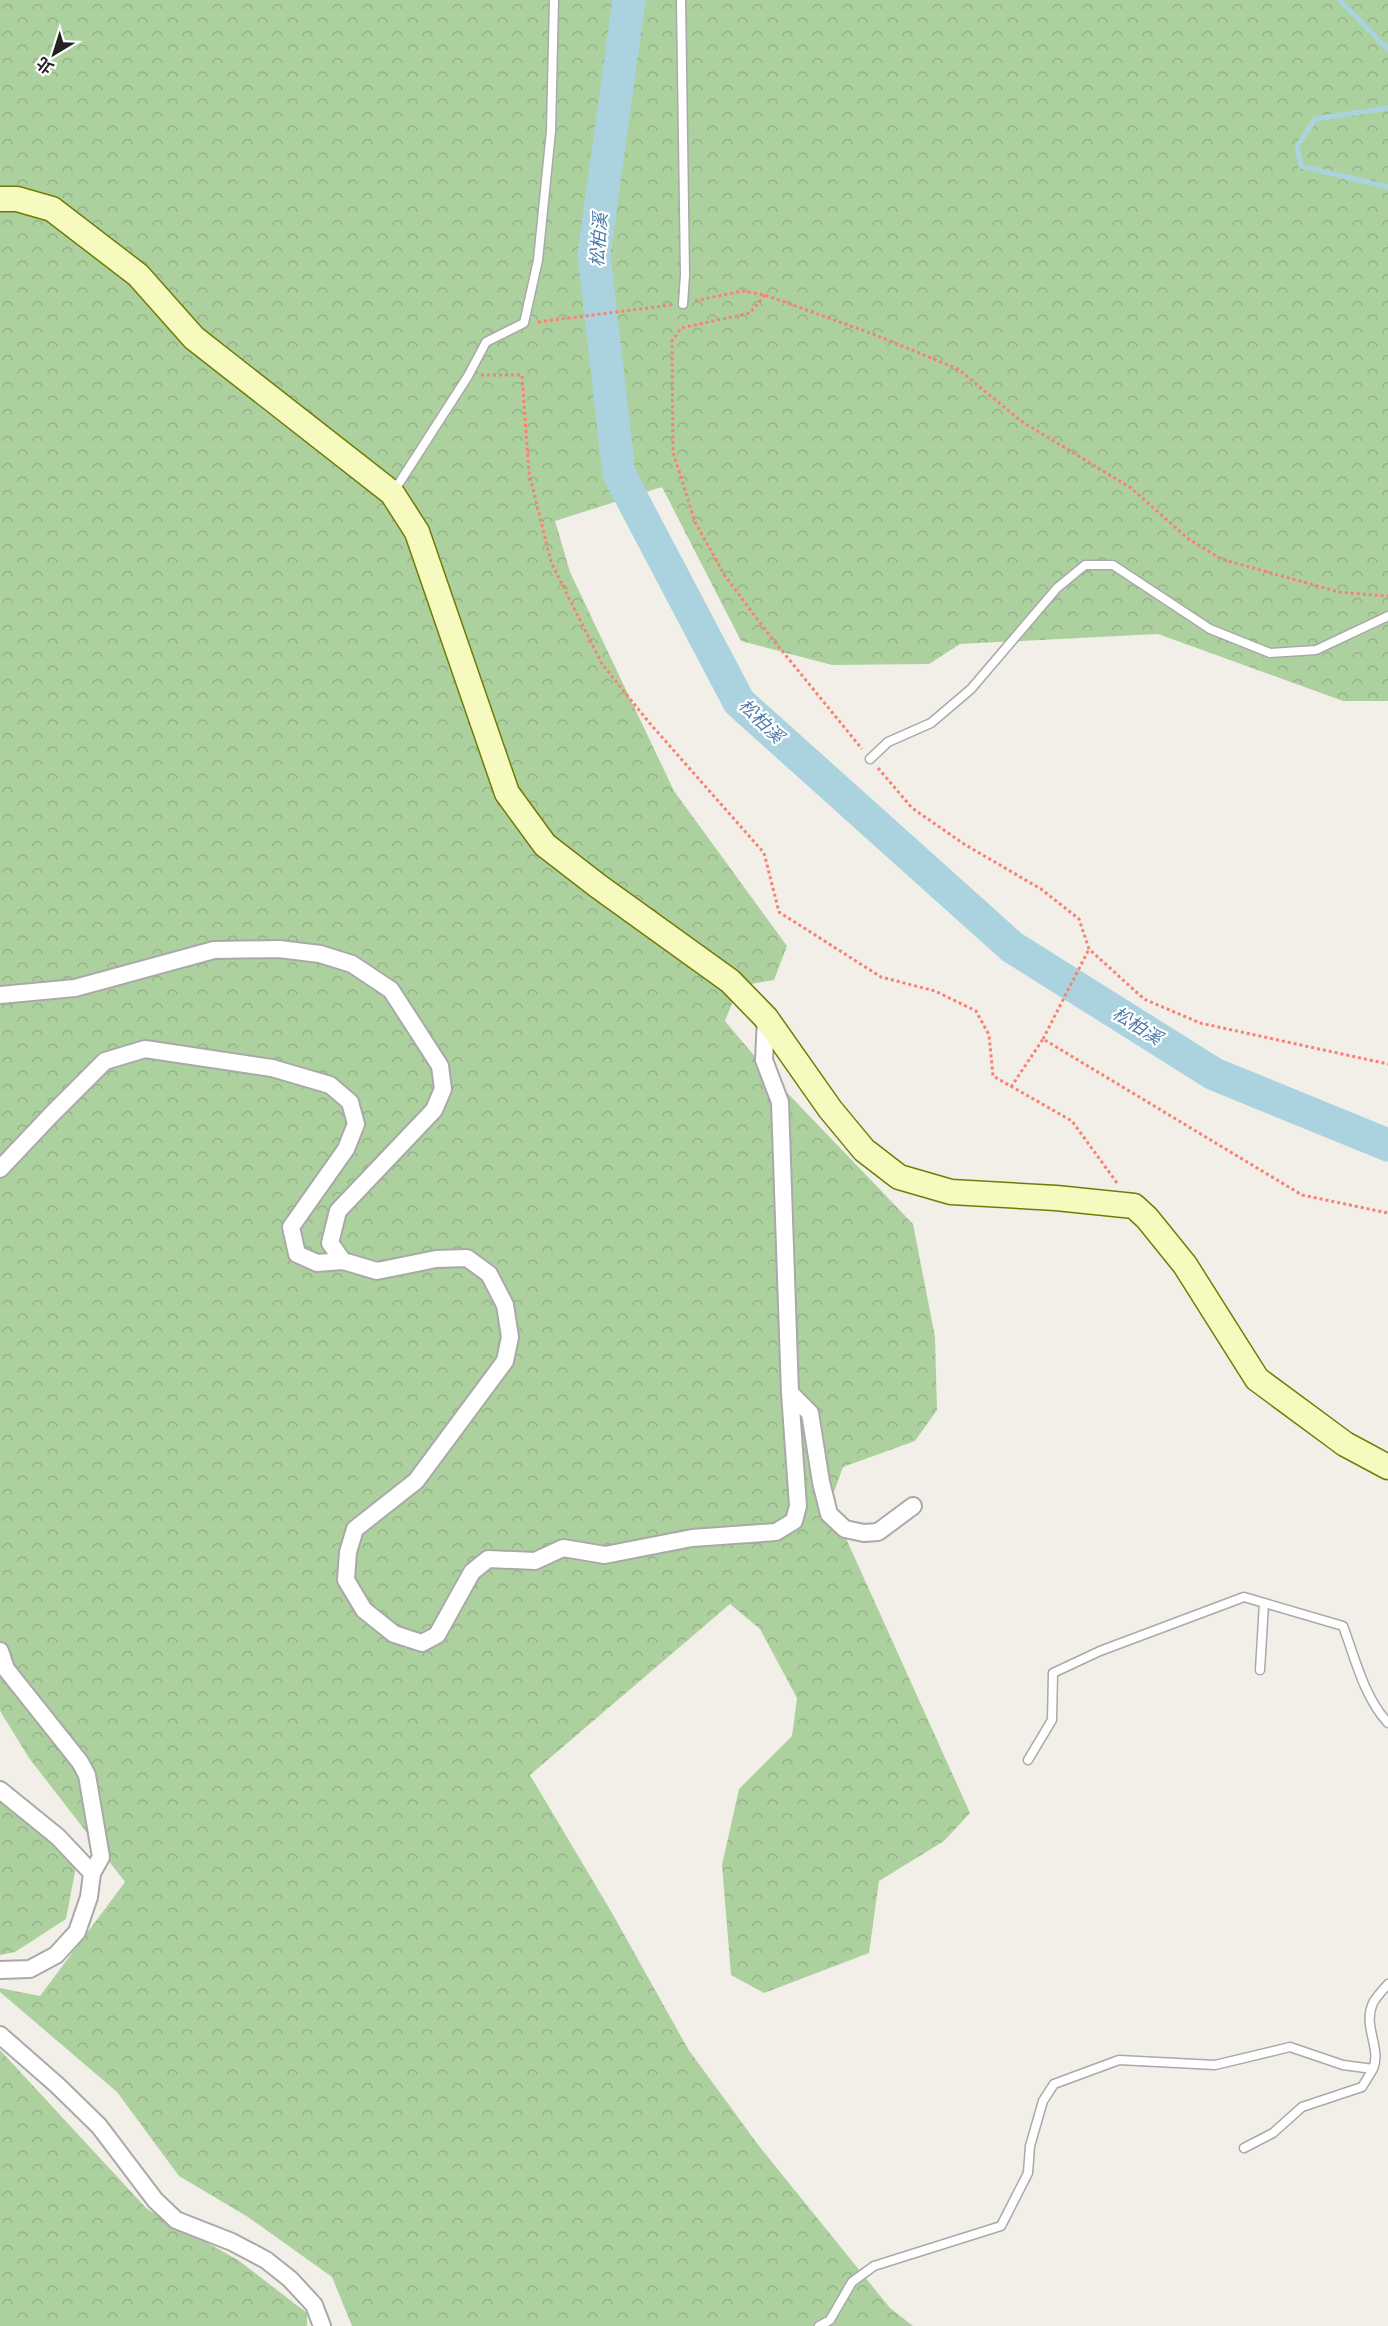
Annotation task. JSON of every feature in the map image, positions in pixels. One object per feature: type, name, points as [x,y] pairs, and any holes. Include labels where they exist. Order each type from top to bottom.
[{"type":"main road","points":[[0,199],[17,199],[52,209],[138,275],[194,338],[392,494],[417,532],[507,793],[545,845],[730,981],[766,1018],[830,1109],[864,1150],[899,1177],[951,1192],[1056,1198],[1134,1206],[1147,1218],[1185,1265],[1257,1379],[1345,1444],[1388,1467]]},
{"type":"street","points":[[0,995],[75,988],[214,950],[279,949],[320,954],[352,964],[391,990],[440,1066],[443,1089],[434,1110],[338,1211],[330,1243],[343,1261]]},
{"type":"street","points":[[0,1169],[105,1061],[145,1049],[272,1068],[330,1085],[350,1102],[356,1124],[346,1149],[291,1227],[297,1254],[317,1263],[343,1261],[377,1271],[436,1259],[467,1258],[489,1274],[505,1305],[510,1337],[505,1361],[416,1481],[355,1529],[348,1552],[346,1580],[364,1610],[394,1634],[422,1643],[437,1635],[472,1572],[489,1559],[535,1561],[563,1548],[605,1555],[692,1538],[776,1532],[794,1521],[798,1506],[790,1394],[780,1102],[764,1060],[766,1018]]},
{"type":"street","points":[[790,1394],[810,1413],[821,1482],[829,1514],[845,1529],[864,1533],[878,1532],[913,1506]]},
{"type":"street","points":[[0,1651],[6,1669],[80,1762],[87,1775],[101,1857],[92,1873],[89,1897],[77,1932],[56,1955],[30,1969],[0,1970]]},
{"type":"street","points":[[0,1790],[58,1837],[92,1873]]},
{"type":"street","points":[[0,2035],[99,2126],[155,2200],[176,2220],[232,2242],[266,2260],[290,2279],[314,2305],[322,2326]]},
{"type":"lane","points":[[392,494],[468,376],[486,342],[524,323],[538,260],[550,142],[554,0]]},
{"type":"lane","points":[[681,0],[686,275],[683,304]]},
{"type":"lane","points":[[870,759],[888,742],[931,723],[971,689],[1057,588],[1085,565],[1113,565],[1210,629],[1270,653],[1316,650],[1388,616]]},
{"type":"lane","points":[[1028,1760],[1052,1720],[1053,1673],[1100,1651],[1244,1597],[1342,1626],[1366,1690],[1388,1723]]},
{"type":"lane","points":[[1260,1670],[1264,1603]]},
{"type":"lane","points":[[1244,2148],[1273,2133],[1302,2107],[1362,2087],[1377,2060],[1369,2020],[1373,2003],[1388,1984]]},
{"type":"lane","points":[[819,2326],[830,2320],[852,2282],[874,2266],[1001,2226],[1028,2174],[1030,2146],[1043,2101],[1054,2084],[1119,2060],[1215,2065],[1290,2047],[1343,2065],[1373,2069]]},
{"type":"path","points":[[524,323],[683,304],[742,291],[765,295],[873,334],[958,369],[1021,421],[1131,488],[1187,538],[1221,559],[1339,592],[1388,596]]},
{"type":"path","points":[[765,295],[750,313],[681,328],[672,341],[673,452],[695,522],[725,576],[770,636],[912,808],[964,844],[1041,889],[1079,919],[1089,949],[1144,999],[1200,1023],[1388,1064]]},
{"type":"path","points":[[468,376],[522,375],[529,473],[552,562],[602,664],[647,720],[764,853],[779,912],[881,977],[935,991],[976,1011],[989,1035],[993,1076],[1072,1121],[1134,1206]]},
{"type":"path","points":[[1011,1087],[1042,1039],[1089,949]]},
{"type":"path","points":[[1042,1039],[1302,1196],[1388,1213]]},
{"type":"green space","points":[[0,0],[1388,0],[1388,701],[1343,701],[1158,634],[960,644],[929,664],[832,665],[741,641],[662,487],[555,521],[570,572],[674,791],[787,946],[774,980],[739,986],[725,1021],[773,1078],[913,1224],[935,1337],[937,1410],[915,1441],[843,1467],[830,1503],[970,1813],[944,1841],[879,1881],[869,1953],[764,1993],[731,1975],[722,1865],[739,1789],[792,1736],[797,1698],[760,1629],[730,1604],[530,1775],[612,1913],[688,2049],[759,2146],[890,2308],[913,2326],[352,2326],[332,2277],[248,2217],[179,2176],[117,2092],[0,1992],[0,1988],[40,1996],[125,1882],[29,1758],[0,1711]]},
{"type":"green space","points":[[0,1797],[76,1867],[66,1919],[15,1952],[0,1955]]},
{"type":"green space","points":[[0,2050],[147,2209],[238,2260],[307,2313],[307,2326],[0,2326]]},
{"type":"waterway","name":"松柏溪","points":[[629,0],[594,254],[619,474],[739,702],[1012,947],[1214,1074],[1388,1145]]},
{"type":"waterway","points":[[1339,0],[1388,49]]},
{"type":"waterway","points":[[1388,108],[1315,119],[1297,147],[1301,166],[1388,187]]}]
